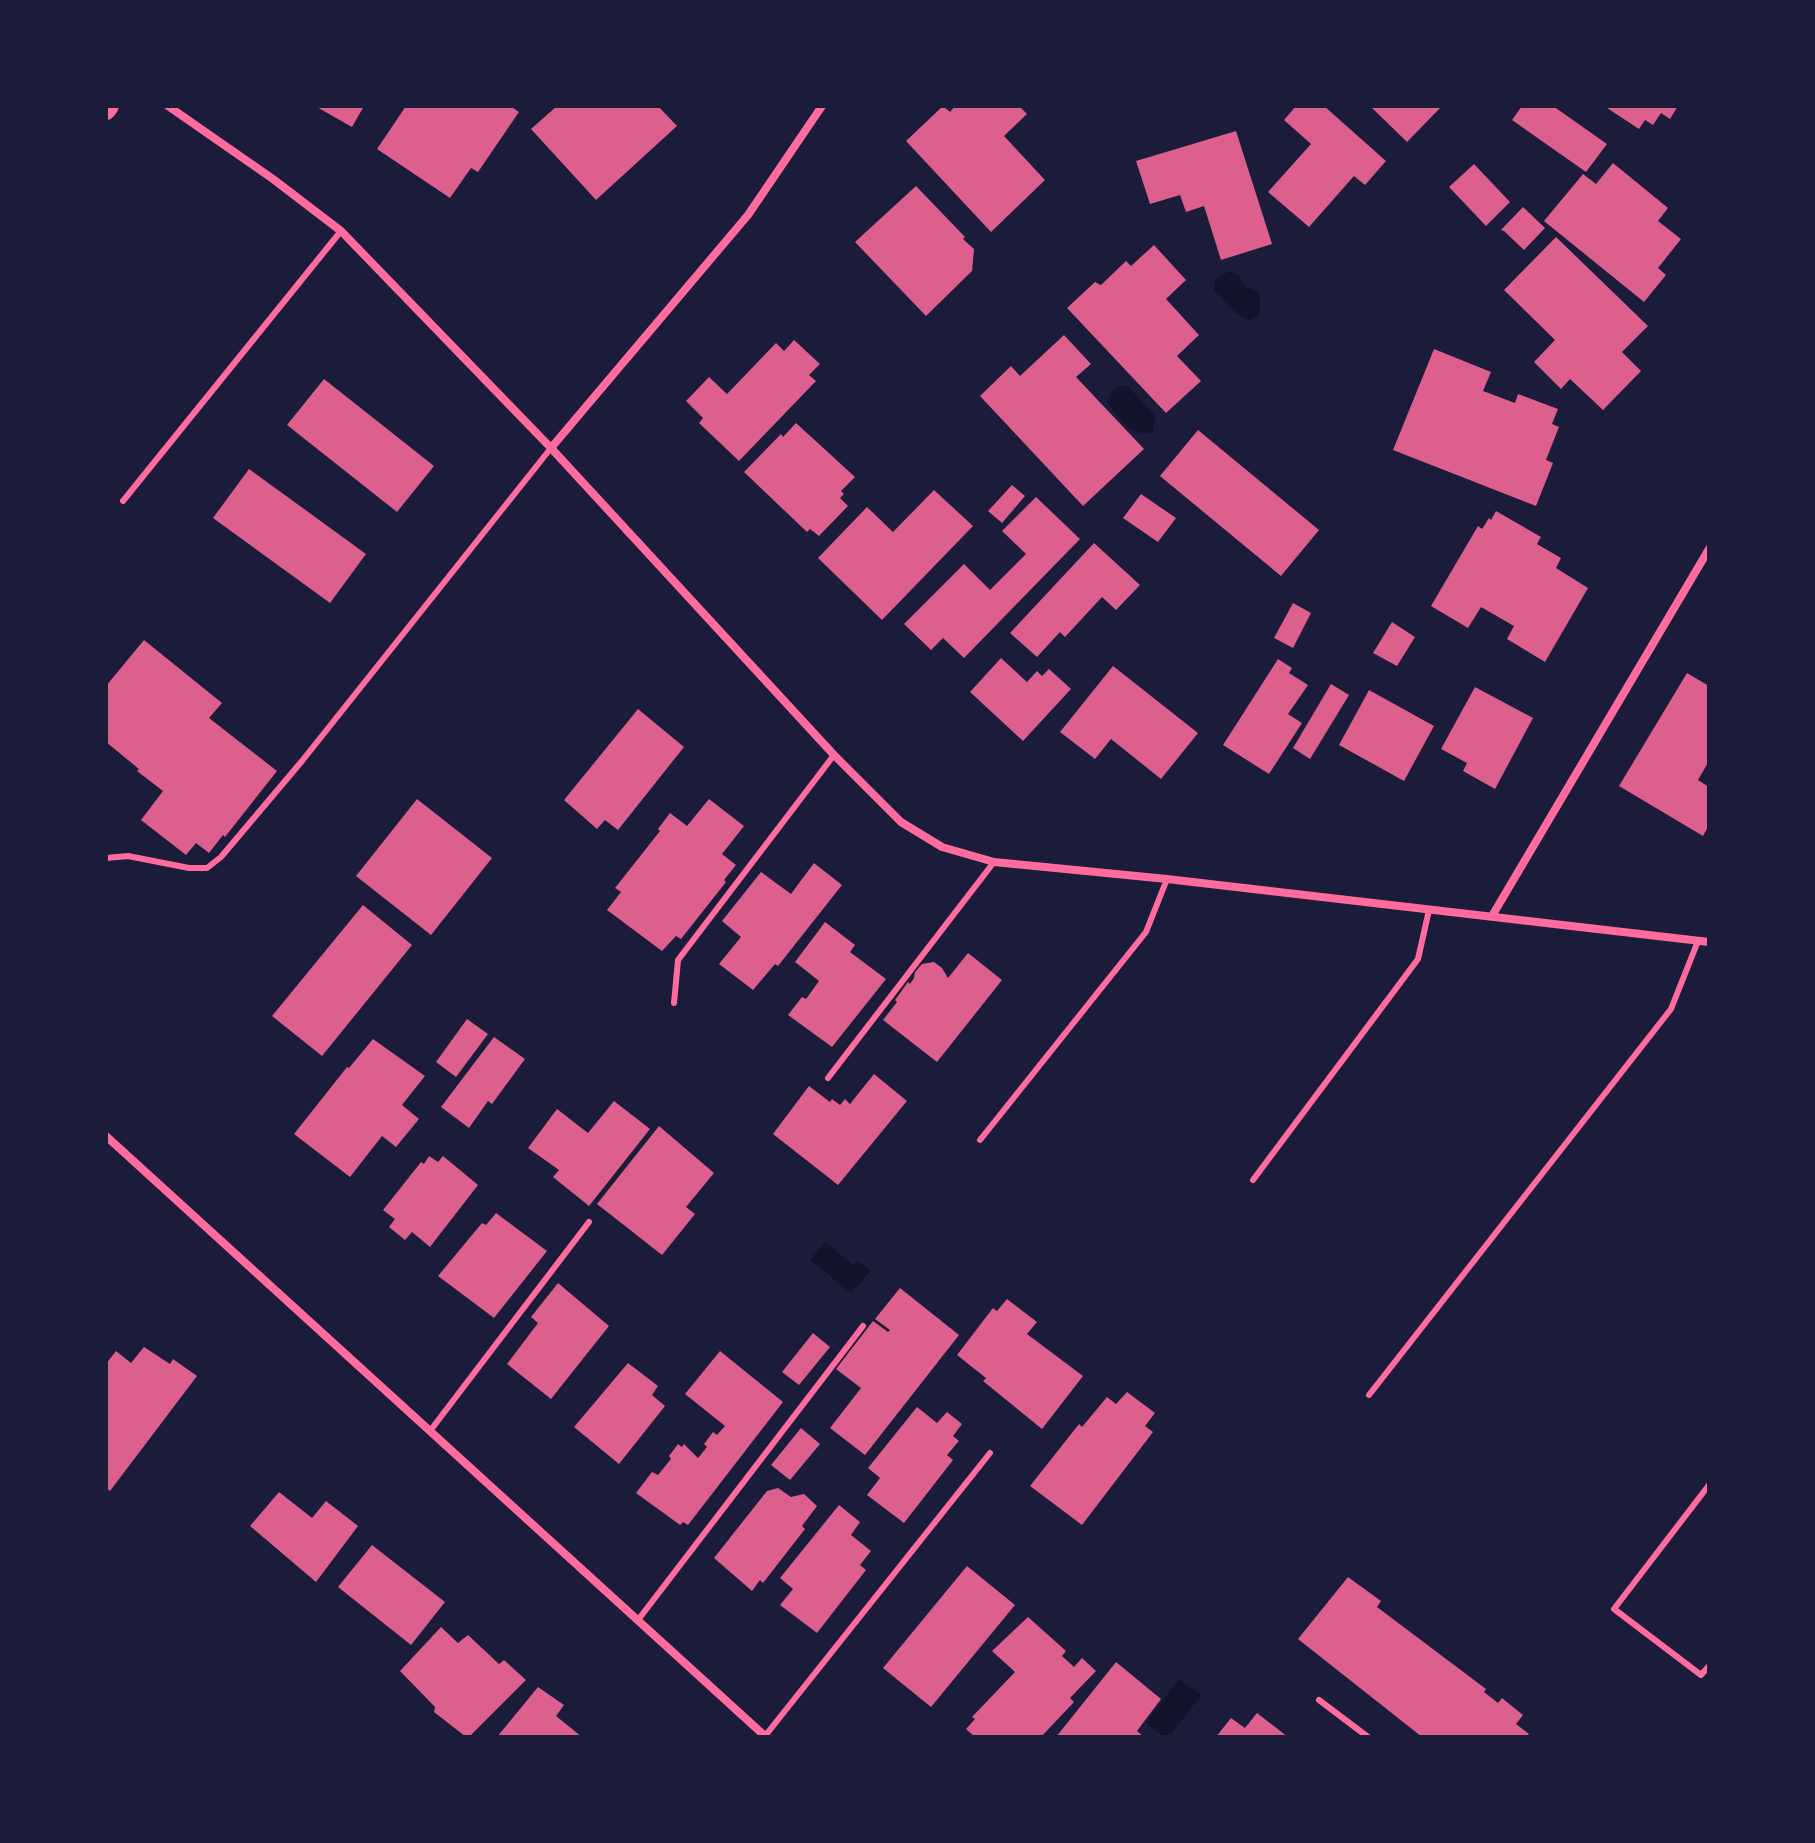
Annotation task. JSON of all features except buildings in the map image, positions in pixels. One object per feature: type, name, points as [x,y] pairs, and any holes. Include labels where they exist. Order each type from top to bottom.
[{"type":"street","points":[[168,106],[341,231],[551,448],[834,755],[901,822],[942,847],[994,862],[1709,942]]},
{"type":"street","points":[[551,448],[748,215],[822,106]]},
{"type":"street","points":[[1492,916],[1709,549]]},
{"type":"street","points":[[106,1136],[766,1736]]},
{"type":"lane","points":[[123,501],[341,231]]},
{"type":"lane","points":[[106,858],[128,856],[189,868],[207,868],[221,857],[302,761],[551,448]]},
{"type":"lane","points":[[674,1003],[678,960],[834,755]]},
{"type":"lane","points":[[828,1078],[994,862]]},
{"type":"lane","points":[[980,1140],[1146,932],[1167,879]]},
{"type":"lane","points":[[1253,1180],[1418,959],[1429,910]]},
{"type":"lane","points":[[1369,1395],[1671,1009],[1698,941]]},
{"type":"lane","points":[[430,1431],[589,1222]]},
{"type":"lane","points":[[638,1620],[863,1326]]},
{"type":"lane","points":[[766,1736],[990,1453]]},
{"type":"lane","points":[[1709,1485],[1614,1609],[1701,1675],[1709,1666]]},
{"type":"lane","points":[[1319,1700],[1368,1737]]},
{"type":"shaded area","points":[[1229,271],[1239,275],[1245,287],[1258,291],[1261,304],[1258,317],[1249,320],[1237,314],[1214,290],[1215,280]]},
{"type":"shaded area","points":[[1117,386],[1128,386],[1155,416],[1153,431],[1133,430],[1116,414],[1107,401]]},
{"type":"shaded area","points":[[825,1242],[853,1265],[858,1261],[871,1271],[851,1293],[810,1260]]},
{"type":"shaded area","points":[[1179,1679],[1201,1695],[1169,1737],[1164,1737],[1146,1723]]}]
